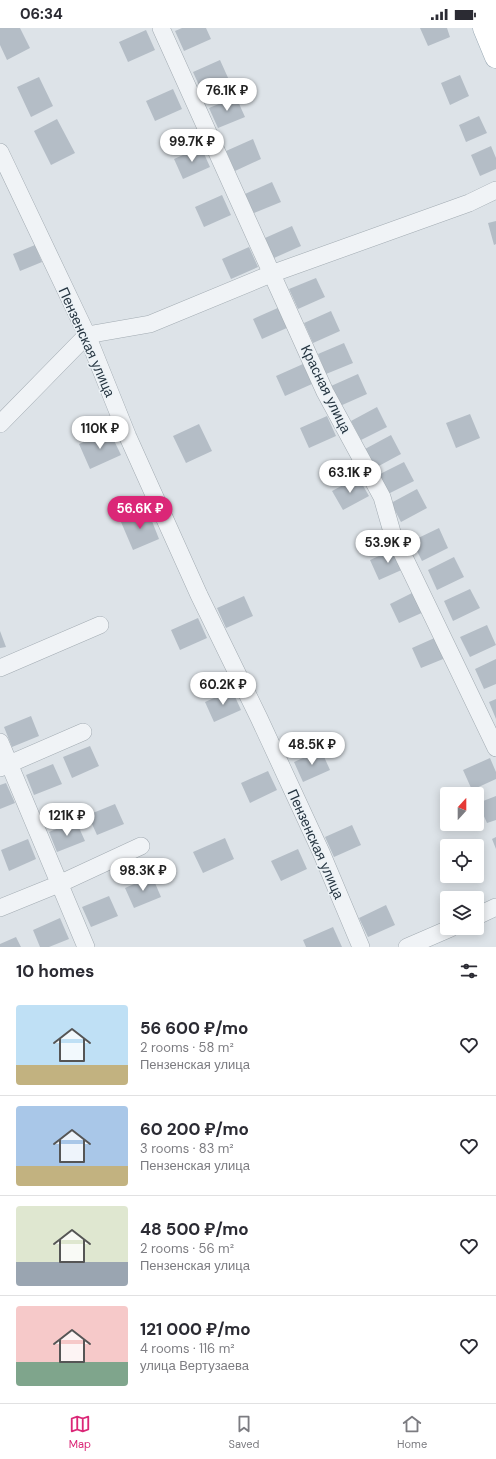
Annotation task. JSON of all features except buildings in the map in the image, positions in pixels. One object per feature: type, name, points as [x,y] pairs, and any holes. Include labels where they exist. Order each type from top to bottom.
[{"type":"main road","points":[[484,28],[496,57]]},
{"type":"street","name":"Красная улица","points":[[160,28],[325,392],[382,497],[392,532],[496,748]]},
{"type":"street","name":"Пензенская улица","points":[[0,152],[87,335],[128,437],[199,595],[259,718],[321,852],[362,947]]},
{"type":"street","points":[[0,424],[87,335],[150,324],[271,274],[469,202],[496,190]]},
{"type":"street","points":[[0,668],[100,625]]},
{"type":"street","points":[[5,766],[84,732]]},
{"type":"street","points":[[0,742],[5,766],[86,947]]},
{"type":"street","points":[[0,908],[59,884],[141,846]]},
{"type":"street","points":[[484,913],[496,907]]},
{"type":"street","points":[[407,947],[431,942],[441,935]]}]
